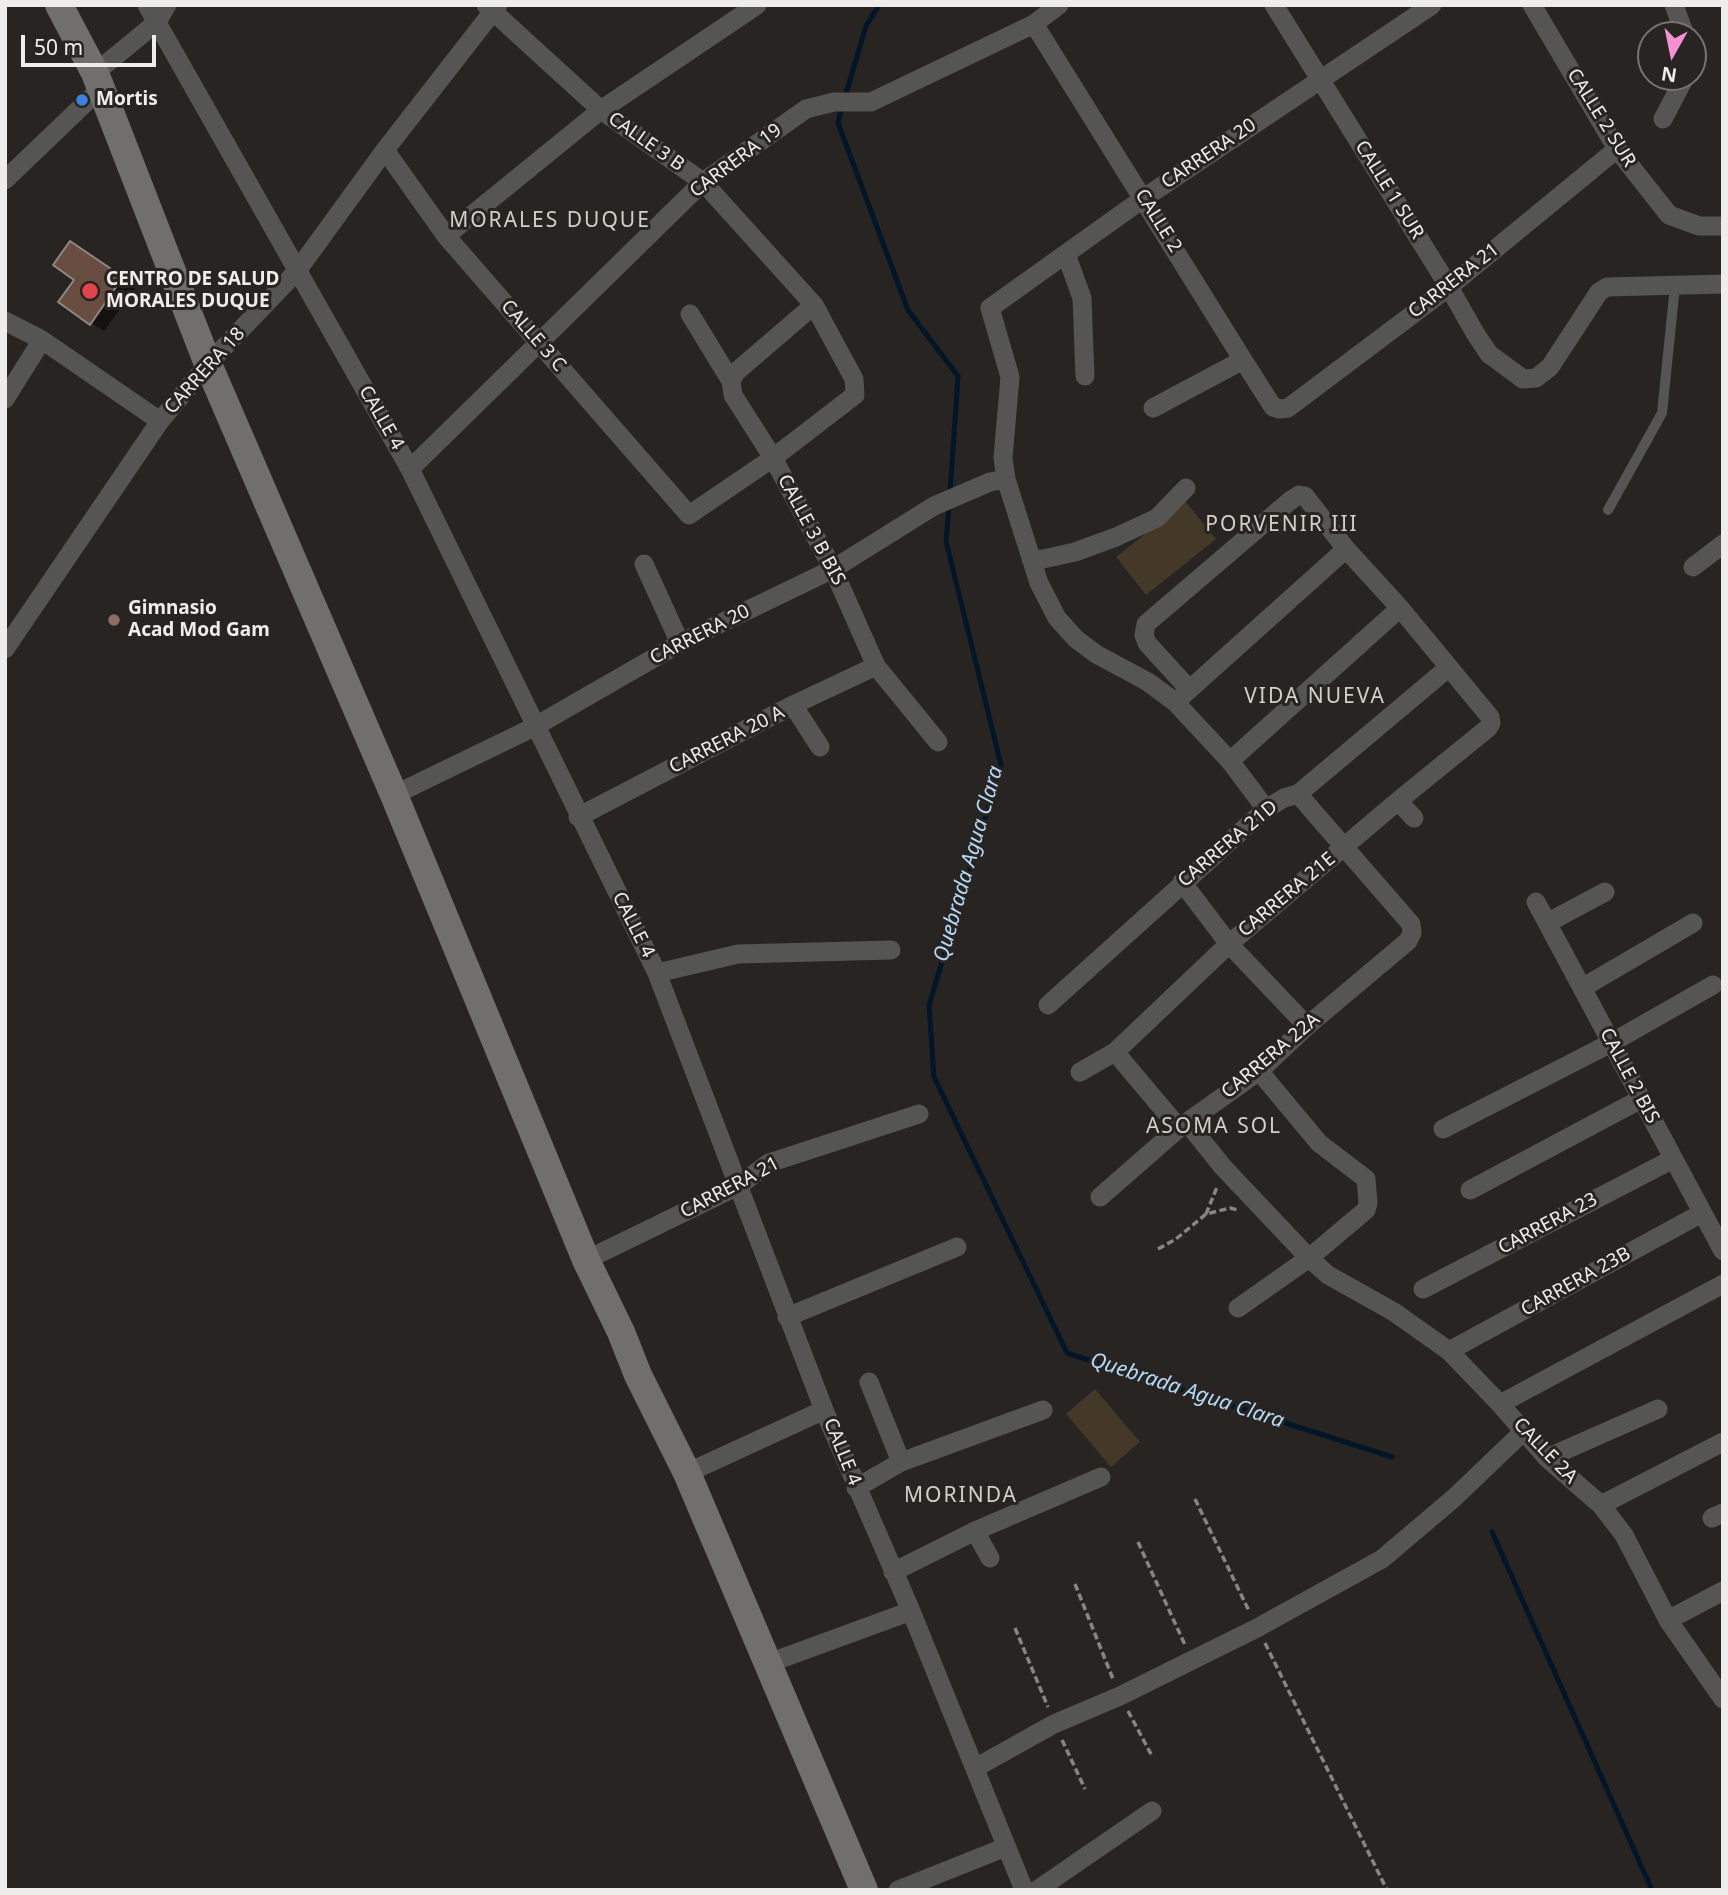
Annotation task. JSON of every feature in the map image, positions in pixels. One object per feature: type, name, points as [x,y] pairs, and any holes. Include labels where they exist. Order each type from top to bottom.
[{"type":"street","points":[[59,5],[98,80],[208,364],[394,795],[586,1260],[621,1332],[638,1375],[687,1473],[864,1890]]},
{"type":"street","points":[[446,236],[601,110],[757,5]]},
{"type":"street","name":"CARRERA 19","points":[[410,468],[703,182],[806,110],[834,102],[871,102],[1034,24],[1059,5]]},
{"type":"street","name":"CALLE 1 SUR","points":[[1274,5],[1489,354],[1509,370],[1523,379],[1530,380],[1543,373],[1550,367],[1599,292],[1606,287],[1675,286]]},
{"type":"street","name":"CARRERA 20","points":[[394,795],[534,727],[680,643],[833,569],[934,506],[998,480],[1003,457],[1010,377],[990,308],[1144,198],[1432,5]]},
{"type":"street","name":"CALLE 2 SUR","points":[[1532,5],[1617,149],[1669,215],[1699,226],[1723,226]]},
{"type":"street","name":"CALLE 3 B","points":[[492,7],[601,110],[703,182],[814,305],[853,379],[855,395],[773,458]]},
{"type":"street","name":"CARRERA 18","points":[[8,638],[160,421],[208,364],[297,271],[492,7]]},
{"type":"street","points":[[5,180],[98,80],[157,11]]},
{"type":"street","name":"CALLE 4","points":[[157,11],[297,271],[410,468],[534,727],[657,973],[824,1410],[911,1611],[1024,1890]]},
{"type":"street","name":"CALLE 2","points":[[1034,24],[1273,407],[1288,408]]},
{"type":"street","points":[[1663,119],[1678,91]]},
{"type":"street","name":"CARRERA 21","points":[[1288,408],[1449,287],[1617,149]]},
{"type":"street","name":"CALLE 3 C","points":[[385,150],[446,236],[690,515],[773,458]]},
{"type":"street","points":[[1066,254],[1082,298],[1085,376]]},
{"type":"street","points":[[1675,286],[1723,284]]},
{"type":"street","points":[[731,381],[736,372],[814,305]]},
{"type":"street","name":"CALLE 3 B BIS","points":[[690,314],[731,381],[733,395],[773,458],[833,569],[876,666],[938,742]]},
{"type":"street","points":[[5,321],[42,341],[160,421]]},
{"type":"street","points":[[5,399],[42,341]]},
{"type":"street","points":[[1153,408],[1242,360]]},
{"type":"street","points":[[998,480],[1039,583],[1057,618],[1076,639],[1096,654],[1148,682],[1182,695]]},
{"type":"street","points":[[1031,559],[1075,552],[1116,537],[1157,518],[1186,488]]},
{"type":"street","points":[[1266,809],[1182,695],[1144,635],[1146,624],[1291,500],[1299,495],[1305,496],[1346,549],[1400,608],[1448,668]]},
{"type":"street","points":[[1693,566],[1723,544]]},
{"type":"street","points":[[1182,695],[1346,549]]},
{"type":"street","points":[[644,564],[680,643]]},
{"type":"street","points":[[1230,761],[1400,608]]},
{"type":"street","name":"CARRERA 20 A","points":[[579,817],[793,705],[876,666]]},
{"type":"street","name":"CARRERA 21E","points":[[1080,1072],[1115,1052],[1229,944],[1488,728],[1490,717],[1448,668]]},
{"type":"street","name":"CARRERA 21D","points":[[1048,1005],[1266,809],[1284,798],[1298,794],[1448,668]]},
{"type":"street","points":[[793,705],[820,747]]},
{"type":"street","points":[[1298,794],[1343,847]]},
{"type":"street","points":[[1398,801],[1414,818]]},
{"type":"street","name":"CARRERA 22A","points":[[1100,1197],[1183,1125],[1259,1071],[1307,1026],[1408,941],[1412,933],[1411,924],[1343,847]]},
{"type":"street","points":[[1182,882],[1229,944],[1307,1026]]},
{"type":"street","points":[[1547,923],[1605,892]]},
{"type":"street","name":"CALLE 2 BIS","points":[[1536,902],[1722,1249]]},
{"type":"street","points":[[1582,988],[1693,923]]},
{"type":"street","points":[[657,973],[738,954],[891,950]]},
{"type":"street","points":[[1443,1129],[1611,1042],[1713,985]]},
{"type":"street","name":"CALLE 2A","points":[[1115,1052],[1309,1258],[1328,1275],[1394,1312],[1449,1351],[1500,1404],[1546,1458],[1601,1505],[1624,1535],[1668,1619],[1723,1699]]},
{"type":"street","points":[[1238,1308],[1309,1258],[1366,1210],[1368,1198],[1366,1180],[1319,1143],[1259,1071]]},
{"type":"street","points":[[1470,1190],[1641,1099]]},
{"type":"street","name":"CARRERA 21","points":[[586,1260],[738,1186],[769,1163],[919,1114]]},
{"type":"street","name":"CARRERA 23","points":[[1423,1289],[1673,1159]]},
{"type":"street","name":"CARRERA 23B","points":[[1449,1351],[1702,1213]]},
{"type":"street","points":[[787,1317],[957,1247]]},
{"type":"street","points":[[1500,1404],[1723,1284]]},
{"type":"street","points":[[869,1382],[901,1462]]},
{"type":"street","points":[[1546,1458],[1658,1409]]},
{"type":"street","points":[[687,1473],[824,1410]]},
{"type":"street","points":[[856,1488],[901,1462],[1043,1410]]},
{"type":"street","points":[[975,1768],[1054,1724],[1120,1696],[1257,1628],[1382,1559],[1454,1498],[1524,1431]]},
{"type":"street","points":[[1601,1505],[1723,1442]]},
{"type":"street","points":[[893,1572],[975,1531],[1101,1477]]},
{"type":"street","points":[[975,1531],[990,1558]]},
{"type":"street","points":[[1668,1619],[1723,1591]]},
{"type":"street","points":[[769,1664],[911,1611]]},
{"type":"street","points":[[1037,1890],[1152,1811]]},
{"type":"street","points":[[898,1890],[1006,1847]]},
{"type":"lane","points":[[1608,510],[1662,413],[1675,286]]},
{"type":"path","points":[[1158,1250],[1206,1214],[1214,1199],[1222,1166]]},
{"type":"path","points":[[1206,1214],[1230,1208],[1246,1212],[1264,1210]]},
{"type":"path","points":[[1195,1499],[1387,1890]]},
{"type":"path","points":[[1138,1542],[1192,1660]]},
{"type":"path","points":[[1075,1584],[1120,1696],[1152,1756]]},
{"type":"shaded area","points":[[1186,502],[1216,539],[1146,595],[1116,557]]},
{"type":"shaded area","points":[[1095,1389],[1140,1442],[1111,1467],[1066,1414]]},
{"type":"building","name":"CENTRO DE SALUD MORALES DUQUE","points":[[70,241],[123,277],[90,325],[58,302],[74,280],[53,265]]},
{"type":"waterway","name":"Quebrada Agua Clara","points":[[845,97],[866,26],[879,5]]},
{"type":"waterway","name":"Quebrada Agua Clara","points":[[842,106],[838,123],[908,310],[958,376],[950,493]]},
{"type":"waterway","name":"Quebrada Agua Clara","points":[[949,506],[946,541],[1001,765],[929,1005],[934,1077],[1067,1353],[1392,1457]]},
{"type":"waterway","name":"Quebrada Agua Clara","points":[[1492,1532],[1652,1890]]},
{"type":"place","name":"Mortis","points":[[82,100]]},
{"type":"place","name":"CENTRO DE SALUD MORALES DUQUE","points":[[90,291]]},
{"type":"place","name":"Gimnasio Acad Mod Gam","points":[[114,620]]},
{"type":"district","name":"MORALES DUQUE","points":[[550,221]]},
{"type":"district","name":"PORVENIR III","points":[[1282,525]]},
{"type":"district","name":"VIDA NUEVA","points":[[1315,697]]},
{"type":"district","name":"ASOMA SOL","points":[[1214,1127]]},
{"type":"district","name":"MORINDA","points":[[961,1496]]}]
